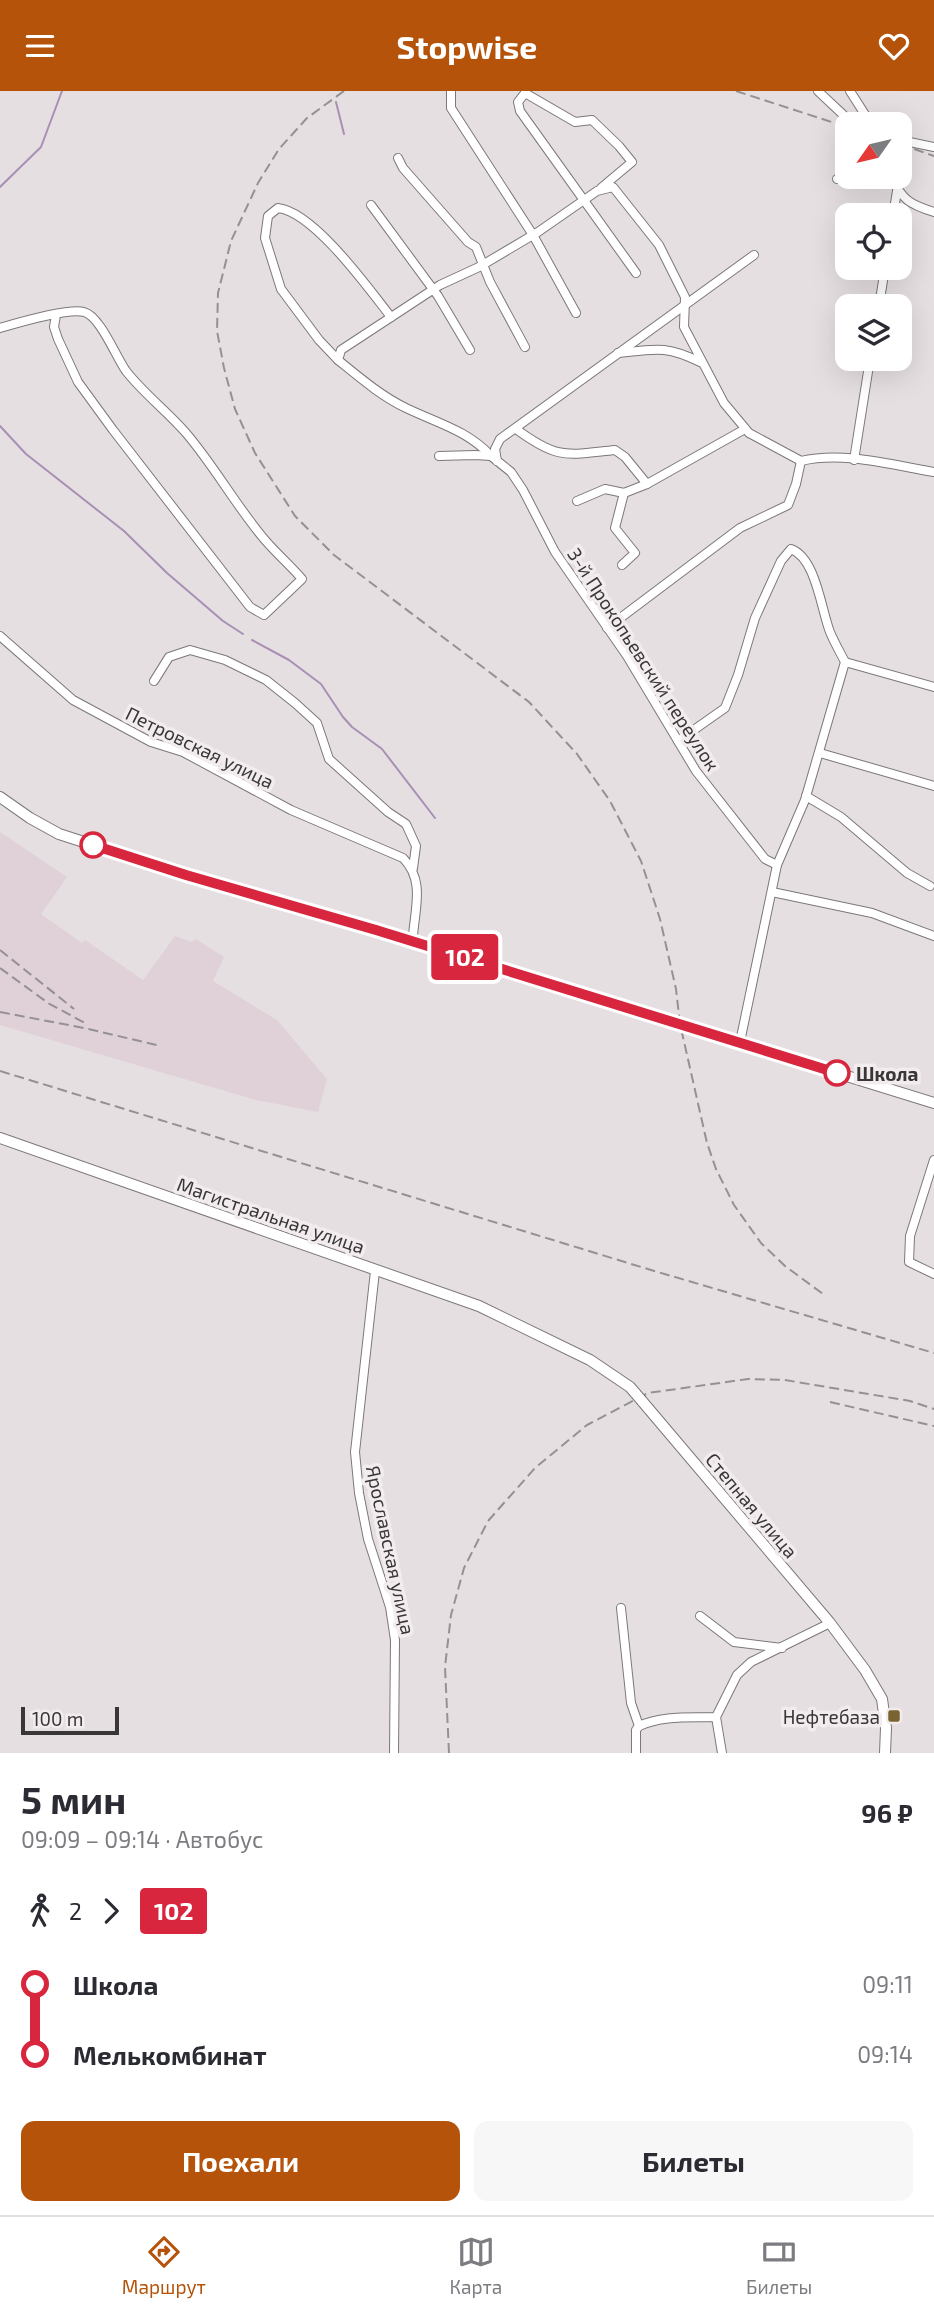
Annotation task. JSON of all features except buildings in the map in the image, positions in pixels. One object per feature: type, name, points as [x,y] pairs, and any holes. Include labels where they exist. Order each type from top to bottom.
[{"type":"main road","points":[[0,797],[59,834],[934,1103]]},
{"type":"main road","name":"Магистральная улица","points":[[0,1138],[479,1306],[528,1329]]},
{"type":"main road","name":"Степная улица","points":[[528,1329],[590,1360],[630,1387],[830,1623],[865,1669],[882,1699],[886,1728],[884,1753]]},
{"type":"street","points":[[451,91],[452,108],[533,235],[576,313]]},
{"type":"street","points":[[818,91],[840,112]]},
{"type":"street","points":[[850,91],[863,112]]},
{"type":"street","points":[[338,360],[341,350],[433,290],[533,235],[583,201],[597,191],[632,162],[592,120],[575,122],[525,92],[518,102],[520,111],[583,201],[636,273]]},
{"type":"street","points":[[912,142],[934,146]]},
{"type":"street","points":[[398,158],[403,168],[468,242],[476,247],[489,282],[525,347]]},
{"type":"street","points":[[597,191],[612,187],[659,245],[685,297],[684,327],[724,403],[749,433],[801,461],[816,458],[854,460],[934,472]]},
{"type":"street","points":[[897,189],[920,208],[934,212]]},
{"type":"street","points":[[897,203],[900,194]]},
{"type":"street","points":[[371,205],[433,290],[470,350]]},
{"type":"street","name":"3-й Прокопьевский переулок","points":[[391,317],[355,271],[317,231],[287,209],[278,208],[268,216],[265,238],[281,289],[319,340],[338,360],[404,407],[461,431],[511,472],[555,552],[633,665],[696,771],[765,859],[777,865]]},
{"type":"street","points":[[439,456],[494,459],[500,439],[754,255]]},
{"type":"street","points":[[0,328],[47,315],[83,311],[94,317],[122,365],[139,387],[192,439],[265,540],[302,579],[264,615],[250,607],[78,382],[54,327],[56,315]]},
{"type":"street","points":[[615,354],[652,349],[673,350],[701,362]]},
{"type":"street","points":[[854,460],[868,371]]},
{"type":"street","points":[[516,429],[533,442],[556,453],[615,450],[625,457],[647,484]]},
{"type":"street","points":[[576,501],[596,495],[605,489],[624,493],[647,484],[745,429]]},
{"type":"street","points":[[607,628],[740,528],[788,505],[801,461]]},
{"type":"street","points":[[622,565],[635,553],[615,528],[624,493]]},
{"type":"street","points":[[678,741],[725,708],[755,618],[781,561],[791,549],[799,552],[808,566],[830,631],[845,662],[806,796],[777,865],[740,1042]]},
{"type":"street","name":"Петровская улица","points":[[0,636],[59,689],[83,705],[151,742],[183,752],[291,810],[404,858],[413,868]]},
{"type":"street","points":[[154,681],[169,657],[190,650],[225,660],[266,680],[317,723],[329,759],[388,812],[406,824],[416,846],[413,868],[418,891],[413,936]]},
{"type":"street","points":[[845,662],[934,687]]},
{"type":"street","points":[[820,753],[934,786]]},
{"type":"street","points":[[806,796],[841,817],[907,873],[930,886]]},
{"type":"street","points":[[772,892],[872,913],[934,936]]},
{"type":"street","points":[[934,1160],[910,1236],[909,1262],[934,1274]]},
{"type":"street","name":"Ярославская улица","points":[[375,1271],[355,1452],[359,1493],[368,1539],[390,1607],[395,1640],[394,1753]]},
{"type":"street","points":[[621,1608],[631,1703],[639,1726]]},
{"type":"street","points":[[700,1616],[734,1642],[782,1648]]},
{"type":"street","points":[[722,1753],[716,1717],[737,1675],[751,1662],[830,1623]]},
{"type":"street","points":[[636,1753],[636,1730],[650,1721],[716,1717]]},
{"type":"shaded area","points":[[0,832],[67,877],[41,914],[143,980],[175,936],[192,942],[196,939],[224,957],[213,981],[277,1020],[327,1079],[318,1112],[256,1100],[0,1025]]},
{"type":"waterway","points":[[0,187],[41,147],[62,91]]},
{"type":"waterway","points":[[336,102],[344,134]]},
{"type":"waterway","points":[[0,426],[26,454],[124,531],[167,573],[223,621],[243,634]]},
{"type":"waterway","points":[[252,640],[289,660],[321,684],[343,717],[382,749],[435,818]]},
{"type":"railway","points":[[344,91],[307,118],[279,149],[258,183],[231,241],[218,293],[217,331],[235,409],[255,453],[295,516],[334,555],[529,702],[577,754],[610,801],[641,861],[660,919],[676,989],[680,1024],[707,1143],[716,1169],[734,1205],[761,1243],[785,1266],[823,1294]]},
{"type":"railway","points":[[736,91],[835,123]]},
{"type":"railway","points":[[912,148],[934,156]]},
{"type":"railway","points":[[0,950],[74,1009]]},
{"type":"railway","points":[[0,968],[48,1003],[85,1023]]},
{"type":"railway","points":[[0,1012],[161,1046]]},
{"type":"railway","points":[[0,1071],[651,1270],[934,1353]]},
{"type":"railway","points":[[449,1753],[445,1667],[451,1615],[464,1568],[488,1521],[535,1468],[587,1425],[648,1393],[748,1379],[785,1380],[910,1401],[934,1409]]},
{"type":"railway","points":[[830,1402],[934,1426]]},
{"type":"bus line","name":"102","points":[[93,845],[837,1073]]},
{"type":"place","name":"Школа","points":[[837,1073]]},
{"type":"place","name":"Нефтебаза","points":[[894,1716]]}]
